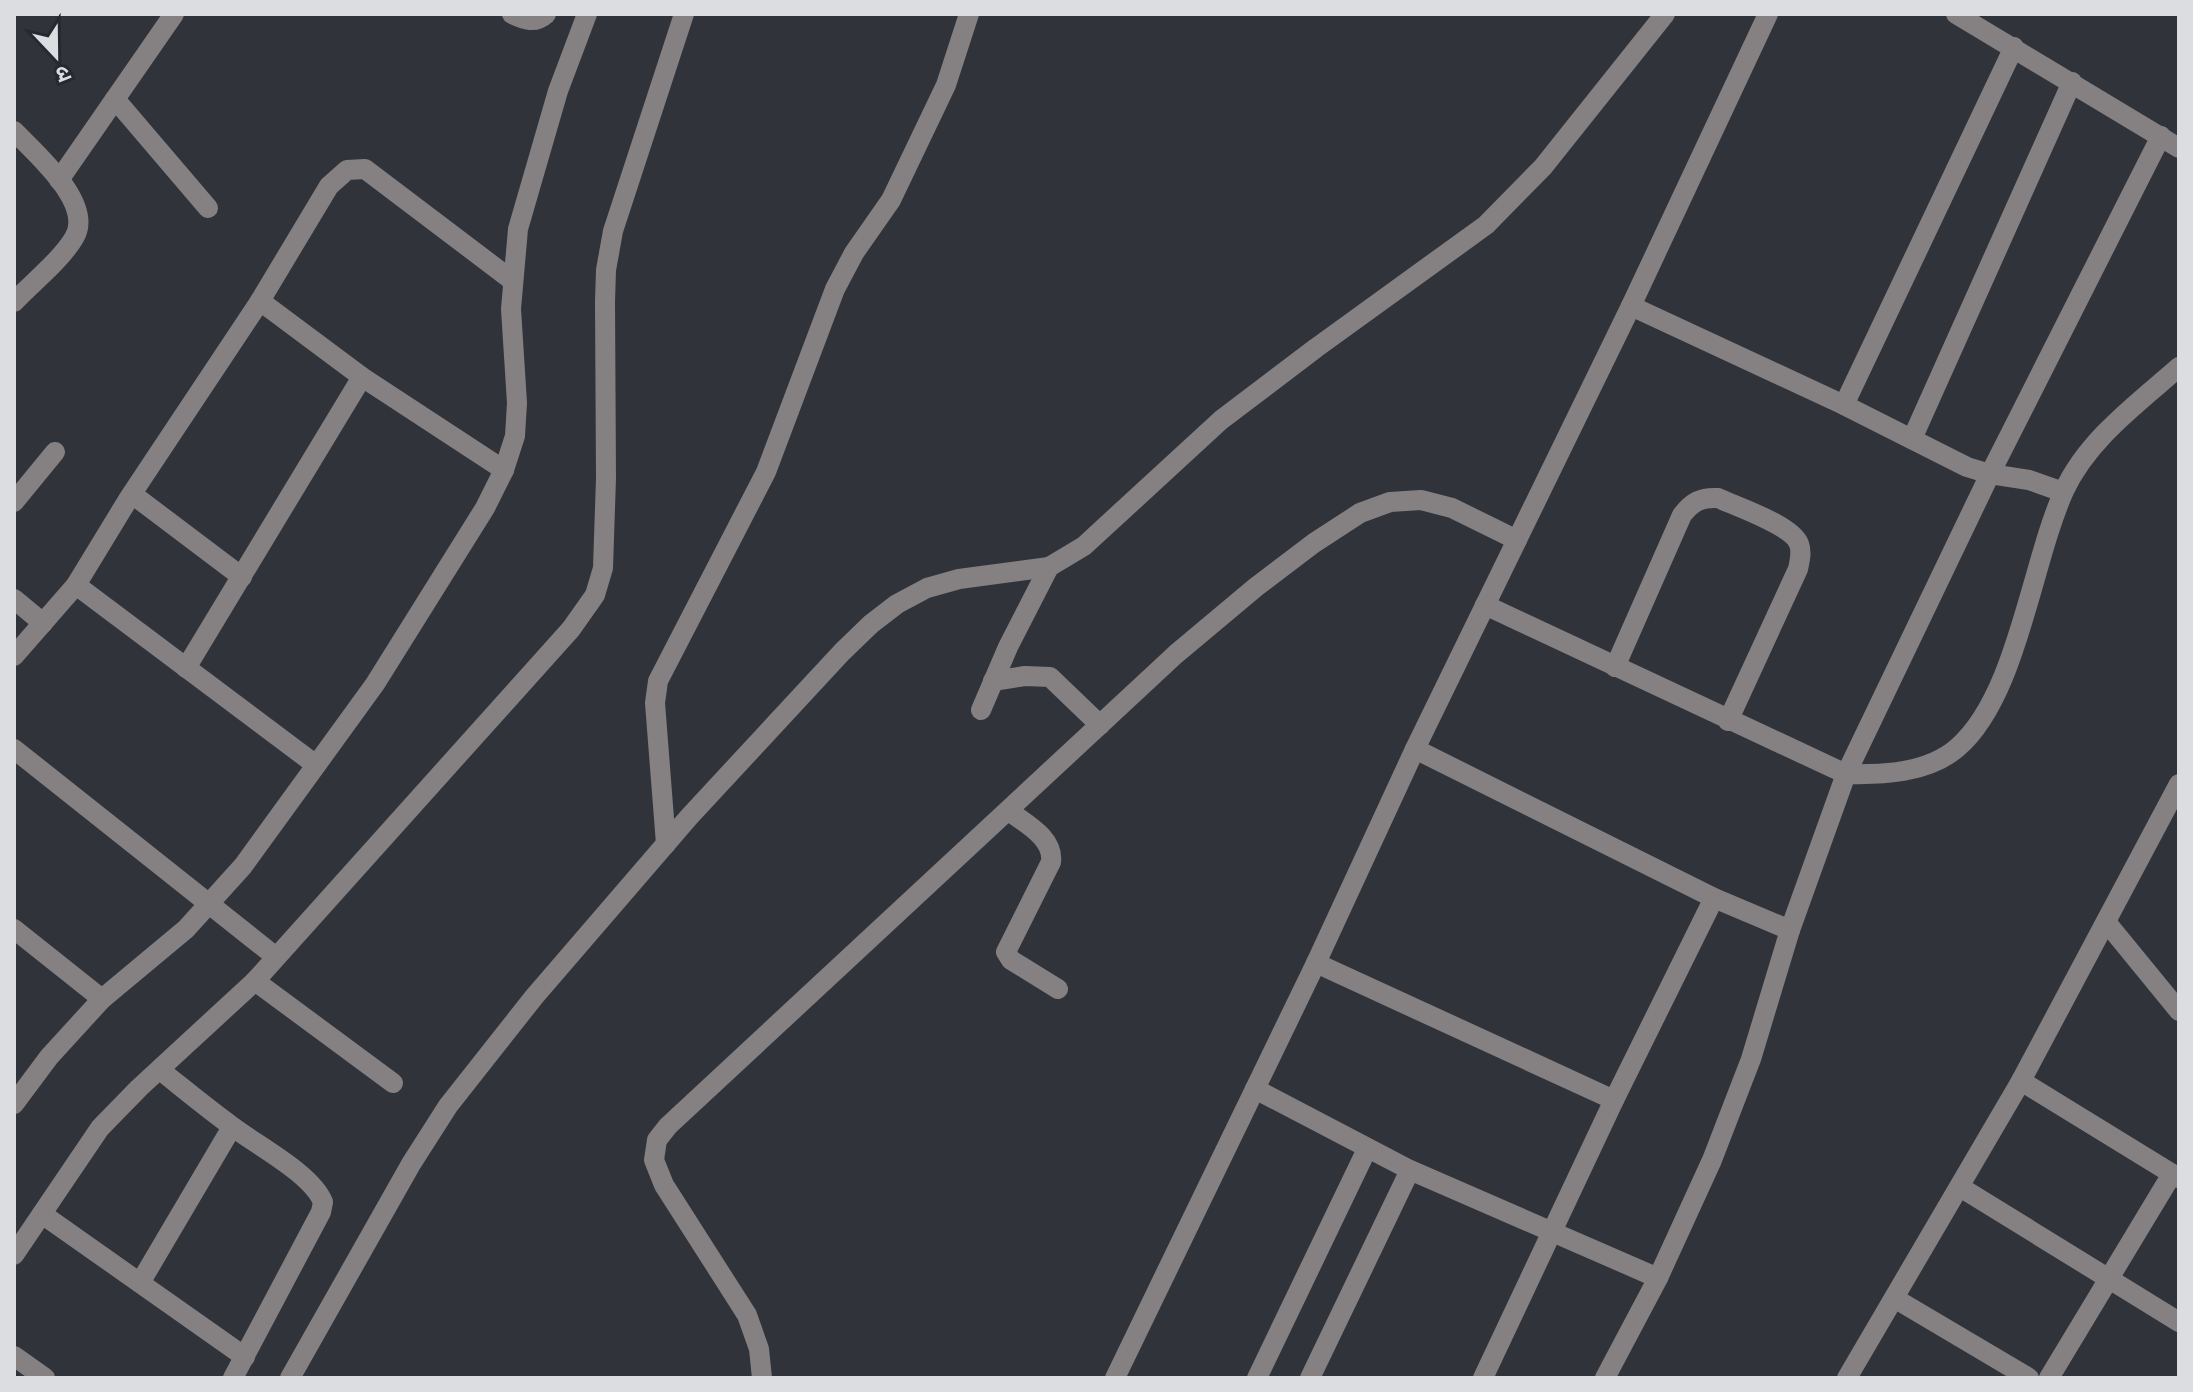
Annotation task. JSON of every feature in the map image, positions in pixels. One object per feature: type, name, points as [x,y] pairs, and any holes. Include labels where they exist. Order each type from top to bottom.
[{"type":"street","points":[[59,180],[174,14]]},
{"type":"street","points":[[512,14],[529,21],[541,19],[546,14]]},
{"type":"street","points":[[15,1099],[102,999],[186,929],[217,910],[243,866],[375,684],[485,508],[504,470],[515,436],[511,309],[518,229],[558,91],[587,14]]},
{"type":"street","points":[[14,1255],[100,1128],[255,981],[269,951],[571,629],[595,595],[603,568],[606,270],[613,231],[684,14]]},
{"type":"street","points":[[666,844],[655,703],[658,681],[766,472],[835,289],[854,253],[891,200],[946,85],[969,14]]},
{"type":"street","points":[[290,1378],[411,1164],[448,1106],[534,997],[666,844],[842,652],[897,604],[927,588],[959,579],[1049,567],[1084,546],[1221,420],[1486,225],[1543,167],[1665,14]]},
{"type":"street","points":[[1115,1378],[1316,963],[1415,749],[1631,306],[1768,14]]},
{"type":"street","points":[[1956,14],[2179,148]]},
{"type":"street","points":[[1844,405],[1923,233],[2014,47]]},
{"type":"street","points":[[1912,439],[2072,82]]},
{"type":"street","points":[[115,99],[208,208]]},
{"type":"street","points":[[14,131],[59,180],[78,211],[78,229],[73,241],[14,302]]},
{"type":"street","points":[[1605,1378],[1658,1278],[1712,1160],[1745,1073],[1790,930],[1846,774],[1990,474],[2161,136]]},
{"type":"street","points":[[14,656],[76,585],[132,494],[260,301],[329,186],[347,170],[357,167],[365,169],[513,281]]},
{"type":"street","points":[[260,301],[362,377],[504,470]]},
{"type":"street","points":[[1631,306],[1844,405],[1967,467],[2029,480],[2063,492]]},
{"type":"street","points":[[1485,605],[1846,774],[1887,775],[1923,766],[1955,750],[1982,723],[2006,667],[2063,492],[2078,465],[2105,434],[2179,367]]},
{"type":"street","points":[[186,668],[362,377]]},
{"type":"street","points":[[14,502],[55,452]]},
{"type":"street","points":[[132,494],[242,577]]},
{"type":"street","points":[[1615,667],[1682,515],[1691,504],[1705,497],[1718,498],[1789,531],[1799,542],[1801,557],[1798,569],[1728,721]]},
{"type":"street","points":[[762,1378],[759,1349],[747,1315],[664,1185],[654,1160],[657,1140],[687,1108],[1176,654],[1256,587],[1360,513],[1390,502],[1421,500],[1452,508],[1517,540]]},
{"type":"street","points":[[981,710],[1049,567]]},
{"type":"street","points":[[76,585],[316,765]]},
{"type":"street","points":[[14,599],[43,623]]},
{"type":"street","points":[[993,681],[1025,676],[1050,677],[1100,725]]},
{"type":"street","points":[[14,749],[269,951]]},
{"type":"street","points":[[1415,749],[1714,898],[1790,930]]},
{"type":"street","points":[[1847,1378],[2021,1081],[2173,808],[2179,784]]},
{"type":"street","points":[[1009,811],[1044,839],[1052,853],[1051,862],[1006,952],[1011,960],[1058,989]]},
{"type":"street","points":[[1483,1378],[1614,1100],[1714,898]]},
{"type":"street","points":[[2107,923],[2179,1011]]},
{"type":"street","points":[[14,929],[102,999]]},
{"type":"street","points":[[1316,963],[1614,1100]]},
{"type":"street","points":[[255,981],[393,1083]]},
{"type":"street","points":[[160,1070],[298,1174],[316,1189],[323,1202],[321,1212],[233,1378]]},
{"type":"street","points":[[2021,1081],[2176,1176],[2049,1378]]},
{"type":"street","points":[[1255,1089],[1410,1170],[1658,1278]]},
{"type":"street","points":[[140,1283],[232,1127]]},
{"type":"street","points":[[1257,1378],[1367,1149]]},
{"type":"street","points":[[1310,1378],[1410,1170]]},
{"type":"street","points":[[1960,1187],[2179,1322]]},
{"type":"street","points":[[42,1214],[245,1357]]},
{"type":"street","points":[[1894,1298],[2029,1378]]},
{"type":"street","points":[[14,1356],[45,1378]]}]
